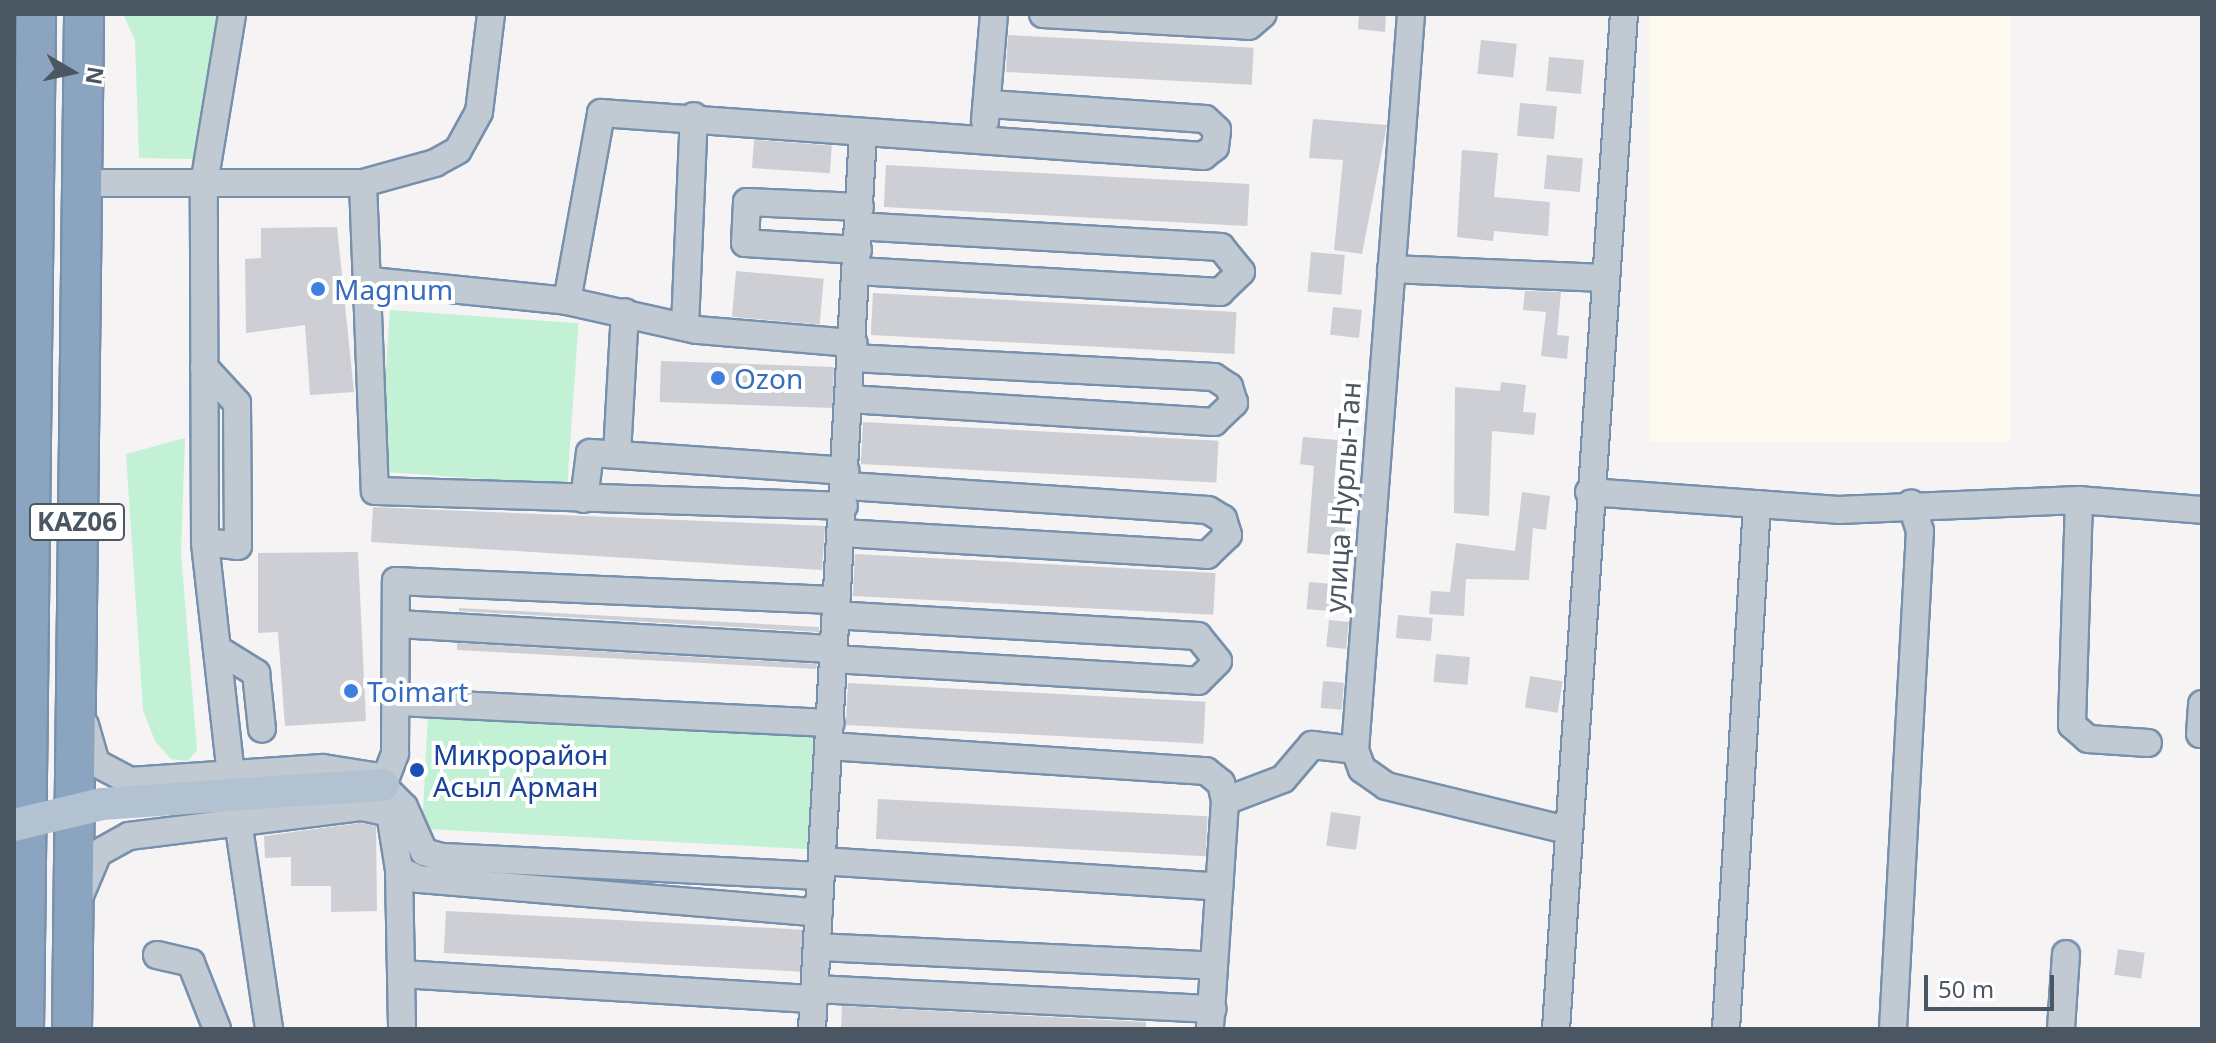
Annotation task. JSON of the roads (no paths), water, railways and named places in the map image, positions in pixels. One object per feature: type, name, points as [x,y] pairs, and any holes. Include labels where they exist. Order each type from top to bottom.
[{"type":"highway","name":"KАZ06","points":[[24,1029],[18,840],[24,164],[36,14]]},
{"type":"highway","name":"KАZ06","points":[[72,1029],[84,14]]},
{"type":"main road","points":[[18,840],[102,804],[383,785]]},
{"type":"street","points":[[231,775],[205,542],[204,184],[232,14]]},
{"type":"street","points":[[81,183],[363,183],[458,150],[485,87],[491,14]]},
{"type":"street","points":[[973,141],[990,104],[994,14]]},
{"type":"street","points":[[1043,14],[1249,26],[1263,14]]},
{"type":"street","name":"улица Нурлы-Тан","points":[[1355,750],[1411,14]]},
{"type":"street","points":[[1556,1029],[1589,492],[1624,14]]},
{"type":"street","points":[[567,301],[601,113],[694,116],[863,134],[1203,156],[1215,147],[1217,130],[1205,119],[990,104]]},
{"type":"street","points":[[685,327],[694,116]]},
{"type":"street","points":[[812,1029],[863,134]]},
{"type":"street","points":[[363,183],[371,281],[375,491],[584,499],[844,488]]},
{"type":"street","points":[[859,238],[1221,247],[1241,272],[1220,292],[859,238]]},
{"type":"street","points":[[1391,269],[1604,278]]},
{"type":"street","points":[[371,281],[567,301],[685,327],[852,350],[1214,377],[1229,387],[1234,403],[1214,422],[849,399]]},
{"type":"street","points":[[617,454],[625,312]]},
{"type":"street","points":[[584,499],[590,453],[617,454],[844,488],[1208,510],[1223,519],[1228,535],[1207,555],[842,533]]},
{"type":"street","points":[[1589,492],[1838,510],[1911,503],[2079,500],[2202,510]]},
{"type":"street","points":[[2079,500],[2072,725],[2088,739],[2148,743]]},
{"type":"street","points":[[1893,1029],[1920,531],[1911,503]]},
{"type":"street","points":[[1726,1029],[1757,504]]},
{"type":"street","points":[[383,785],[395,753],[396,581],[837,608],[1198,636],[1218,661],[1198,681],[398,624]]},
{"type":"street","points":[[219,650],[256,673],[262,729]]},
{"type":"street","points":[[76,672],[88,745],[110,777],[231,775],[323,768],[361,772],[383,785],[404,807],[424,852],[442,857],[821,869],[1219,887]]},
{"type":"street","points":[[397,702],[829,735],[1206,771],[1221,783],[1225,801],[1211,1019],[814,994],[401,974]]},
{"type":"street","points":[[2200,734],[2202,704]]},
{"type":"street","points":[[1225,801],[1283,779],[1312,745],[1355,750],[1362,769],[1386,786],[1567,830]]},
{"type":"street","points":[[72,938],[89,870],[111,844],[238,821],[381,809],[393,821],[399,870],[402,1029]]},
{"type":"street","points":[[238,821],[269,1029]]},
{"type":"street","points":[[399,870],[436,882],[819,913]]},
{"type":"street","points":[[817,947],[1214,966]]},
{"type":"street","points":[[2061,1029],[2066,954]]},
{"type":"street","points":[[157,955],[191,963],[217,1029]]},
{"type":"place","name":"Magnum","points":[[318,289]]},
{"type":"place","name":"Ozon","points":[[718,378]]},
{"type":"place","name":"Toimart","points":[[351,691]]},
{"type":"place","name":"Микрорайон Асыл Арман","points":[[417,770]]}]
